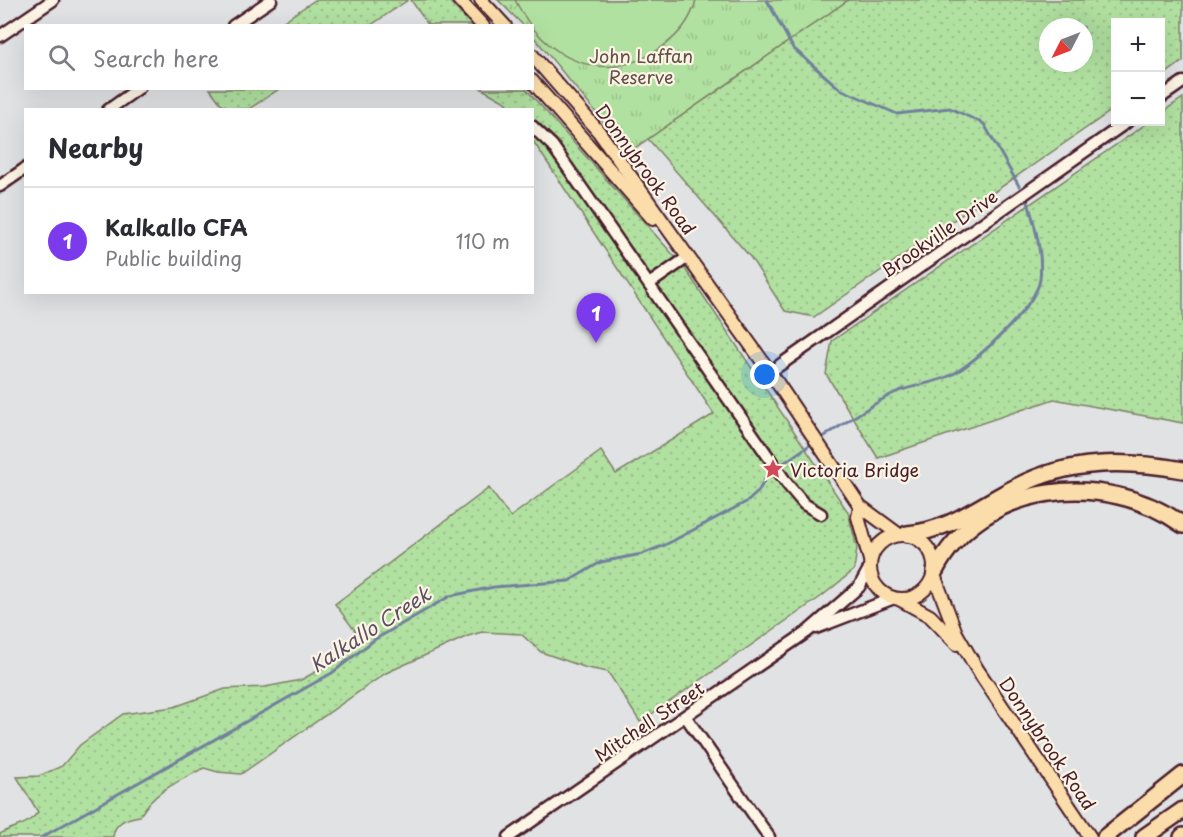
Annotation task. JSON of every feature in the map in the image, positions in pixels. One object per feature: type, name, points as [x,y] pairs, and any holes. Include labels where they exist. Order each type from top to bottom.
[{"type":"highway","points":[[903,534],[924,533],[949,523],[974,512],[1015,487],[1060,469],[1130,462],[1183,470]]},
{"type":"highway","points":[[934,573],[949,546],[968,529],[1008,505],[1044,493],[1081,490],[1116,494],[1148,503],[1183,525]]},
{"type":"highway","points":[[1105,837],[1183,775]]},
{"type":"highway","points":[[1144,837],[1183,810]]},
{"type":"main road","points":[[459,0],[481,24]]},
{"type":"main road","points":[[482,0],[503,24]]},
{"type":"main road","name":"Donnybrook Road","points":[[534,57],[599,132],[770,372],[860,506],[903,534]]},
{"type":"main road","name":"Donnybrook Road","points":[[534,83],[647,213],[686,254]]},
{"type":"main road","name":"Donnybrook Road","points":[[860,506],[858,517],[870,564]]},
{"type":"main road","points":[[903,534],[917,537],[931,551],[934,573],[930,584],[917,596],[896,598],[874,583],[870,564],[879,543],[903,534]]},
{"type":"main road","name":"Donnybrook Road","points":[[934,573],[956,633],[976,669],[1090,837]]},
{"type":"main road","name":"Donnybrook Road","points":[[896,598],[922,611],[937,623],[976,669]]},
{"type":"street","points":[[0,36],[52,0]]},
{"type":"street","points":[[248,0],[255,11]]},
{"type":"street","points":[[236,24],[271,0]]},
{"type":"street","points":[[1165,95],[1183,82]]},
{"type":"street","points":[[111,108],[136,90]]},
{"type":"street","name":"Brookville Drive","points":[[770,372],[1121,126]]},
{"type":"street","points":[[534,128],[552,145],[783,478],[797,496],[820,514]]},
{"type":"street","points":[[0,186],[24,169]]},
{"type":"street","name":"Donnybrook Road","points":[[649,285],[686,254]]},
{"type":"street","name":"Mitchell Street","points":[[516,835],[807,632],[859,587],[870,564]]},
{"type":"street","name":"Mitchell Street","points":[[807,632],[896,598]]},
{"type":"street","points":[[686,717],[769,837]]},
{"type":"green space","points":[[315,0],[408,0],[372,24],[279,24]]},
{"type":"green space","points":[[411,0],[448,0],[470,24],[427,24]]},
{"type":"green space","name":"John Laffan Reserve","points":[[498,0],[848,0],[632,150],[606,125],[534,37],[534,24],[522,24]]},
{"type":"green space","points":[[515,0],[696,0],[691,15],[674,38],[640,59],[618,65],[597,66],[578,61],[559,52],[542,38],[534,28],[534,24],[528,21]]},
{"type":"green space","points":[[848,0],[1183,0],[1183,61],[1165,74],[1165,18],[1111,18],[1111,111],[814,317],[785,311],[751,258],[648,139]]},
{"type":"green space","points":[[211,90],[278,90],[250,108],[224,108]]},
{"type":"green space","points":[[484,90],[527,90],[684,267],[848,512],[857,548],[854,570],[822,596],[640,722],[608,672],[587,668],[541,652],[521,634],[482,632],[468,636],[386,673],[241,774],[204,768],[176,782],[152,800],[140,816],[119,824],[113,837],[0,837],[0,834],[26,823],[38,812],[17,777],[39,776],[62,766],[80,745],[123,714],[174,707],[225,689],[265,687],[301,680],[337,660],[362,640],[335,604],[489,488],[510,517],[601,451],[616,474],[714,414],[534,143],[534,108],[510,108],[507,103]]},
{"type":"green space","points":[[1183,98],[1183,423],[1054,399],[878,458],[826,374],[832,341],[1143,126],[1165,126],[1165,110]]},
{"type":"waterway","name":"Kalkallo Creek","points":[[767,0],[793,48],[840,89],[897,114],[950,108],[984,124],[1019,186]]},
{"type":"waterway","name":"Kalkallo Creek","points":[[820,439],[894,393],[941,380],[955,373],[978,356],[1018,317],[1036,290],[1041,269],[1036,230],[1028,202]]},
{"type":"waterway","name":"Kalkallo Creek","points":[[42,837],[332,673],[374,640],[450,596],[494,587],[569,581],[601,562],[642,554],[665,545],[748,501],[758,492],[768,474],[814,442]]},
{"type":"place","name":"Kalkallo CFA","points":[[596,343]]},
{"type":"place","name":"Victoria Bridge","points":[[773,469]]}]
